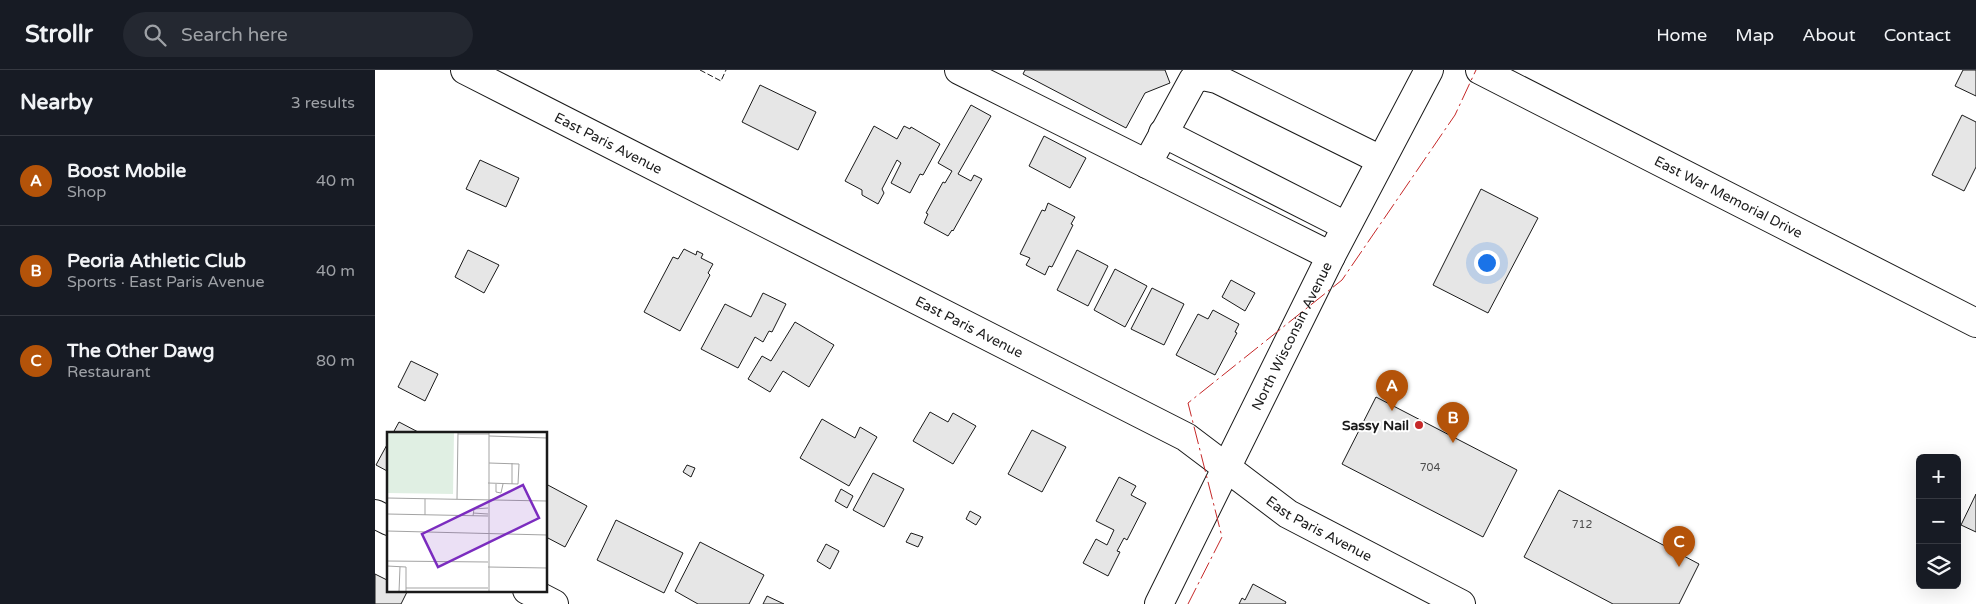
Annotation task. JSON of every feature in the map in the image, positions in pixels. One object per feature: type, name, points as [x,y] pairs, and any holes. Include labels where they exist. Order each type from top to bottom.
[{"type":"main road","name":"East Paris Avenue","points":[[465,70],[1186,437],[1289,514],[1461,604]]},
{"type":"main road","points":[[959,70],[1331,256]]},
{"type":"main road","name":"North Wisconsin Avenue","points":[[1159,604],[1346,226],[1429,70]]},
{"type":"main road","name":"East War Memorial Drive","points":[[1480,70],[1976,323]]},
{"type":"main road","points":[[1147,164],[1193,80],[1203,76],[1217,79],[1381,160]]},
{"type":"main road","points":[[1163,133],[1346,226]]},
{"type":"main road","points":[[375,514],[387,520]]},
{"type":"main road","points":[[531,592],[554,604]]},
{"type":"building","points":[[1025,70],[1165,70],[1170,83],[1145,93],[1126,128],[1023,74]]},
{"type":"building","points":[[1963,70],[1976,70],[1976,96],[1955,86]]},
{"type":"building","points":[[760,85],[816,112],[798,150],[742,122]]},
{"type":"building","points":[[971,105],[991,116],[958,174],[971,181],[974,175],[982,179],[953,231],[948,236],[924,223],[928,214],[926,213],[943,182],[945,183],[952,171],[938,163]]},
{"type":"building","points":[[1962,115],[1976,122],[1976,167],[1964,191],[1932,175]]},
{"type":"building","points":[[874,126],[897,139],[904,126],[910,129],[911,127],[940,144],[923,175],[920,174],[910,193],[891,183],[901,163],[897,160],[882,189],[884,193],[878,204],[862,195],[862,190],[845,181]]},
{"type":"building","points":[[1044,136],[1086,158],[1070,188],[1029,166]]},
{"type":"building","points":[[480,160],[519,178],[506,207],[466,189]]},
{"type":"building","points":[[1481,189],[1538,218],[1488,313],[1433,285]]},
{"type":"building","points":[[1048,203],[1075,217],[1071,224],[1073,225],[1052,267],[1049,266],[1045,275],[1026,265],[1030,258],[1020,254],[1042,210],[1045,211]]},
{"type":"building","points":[[684,249],[696,255],[697,251],[703,254],[701,258],[713,264],[708,273],[710,275],[680,331],[644,312],[673,257],[678,259]]},
{"type":"building","points":[[468,250],[499,265],[484,293],[455,277]]},
{"type":"building","points":[[1077,250],[1108,266],[1088,306],[1057,290]]},
{"type":"building","points":[[1115,269],[1147,286],[1125,327],[1094,310]]},
{"type":"building","points":[[1231,280],[1255,293],[1245,311],[1222,297]]},
{"type":"building","points":[[1152,288],[1184,304],[1164,345],[1131,329]]},
{"type":"building","points":[[763,293],[786,304],[772,332],[769,331],[763,342],[755,337],[738,368],[701,349],[725,304],[751,317]]},
{"type":"building","points":[[1213,310],[1239,324],[1235,332],[1237,333],[1215,375],[1176,355],[1198,314],[1208,319]]},
{"type":"building","points":[[795,322],[834,345],[809,387],[783,371],[770,392],[748,379],[762,356],[771,361]]},
{"type":"building","points":[[411,361],[438,374],[425,401],[398,387]]},
{"type":"building","points":[[1376,397],[1517,470],[1483,537],[1342,464]]},
{"type":"building","points":[[930,412],[948,422],[953,413],[976,426],[953,464],[913,441]]},
{"type":"building","points":[[822,419],[855,438],[860,427],[877,437],[849,486],[800,458]]},
{"type":"building","points":[[399,422],[418,432],[394,432]]},
{"type":"building","points":[[1032,430],[1066,447],[1042,492],[1008,474]]},
{"type":"building","points":[[387,445],[387,471],[376,465]]},
{"type":"building","points":[[687,465],[695,468],[691,477],[683,472]]},
{"type":"building","points":[[873,473],[904,489],[884,527],[853,510]]},
{"type":"building","points":[[1119,477],[1136,486],[1131,495],[1146,503],[1127,540],[1124,538],[1117,551],[1120,552],[1108,576],[1083,563],[1096,539],[1107,545],[1114,530],[1096,521]]},
{"type":"building","points":[[547,485],[587,506],[565,547],[547,538]]},
{"type":"building","points":[[841,489],[853,496],[847,508],[835,501]]},
{"type":"building","points":[[1559,490],[1699,564],[1679,604],[1613,604],[1524,557]]},
{"type":"building","points":[[1976,494],[1976,532],[1961,525]]},
{"type":"building","points":[[970,511],[981,517],[976,525],[966,519]]},
{"type":"building","points":[[616,520],[683,553],[664,593],[597,560]]},
{"type":"building","points":[[911,533],[923,537],[918,547],[906,542]]},
{"type":"building","points":[[700,542],[764,575],[749,604],[698,604],[675,591]]},
{"type":"building","points":[[826,544],[839,551],[830,569],[817,561]]},
{"type":"building","points":[[375,574],[387,580],[387,592],[407,592],[401,604],[375,604]]},
{"type":"building","points":[[1253,584],[1286,602],[1285,604],[1239,604],[1242,598],[1245,600]]},
{"type":"building","points":[[767,596],[784,604],[763,604]]},
{"type":"fence","points":[[700,70],[721,81],[726,70]]},
{"type":"power","points":[[1188,604],[1222,537],[1188,403],[1342,280],[1455,115],[1476,70]]},
{"type":"place","name":"Boost Mobile","points":[[1392,411]]},
{"type":"place","name":"Sassy Nail","points":[[1419,425]]},
{"type":"place","name":"Peoria Athletic Club","points":[[1453,443]]},
{"type":"place","name":"The Other Dawg","points":[[1679,567]]}]
